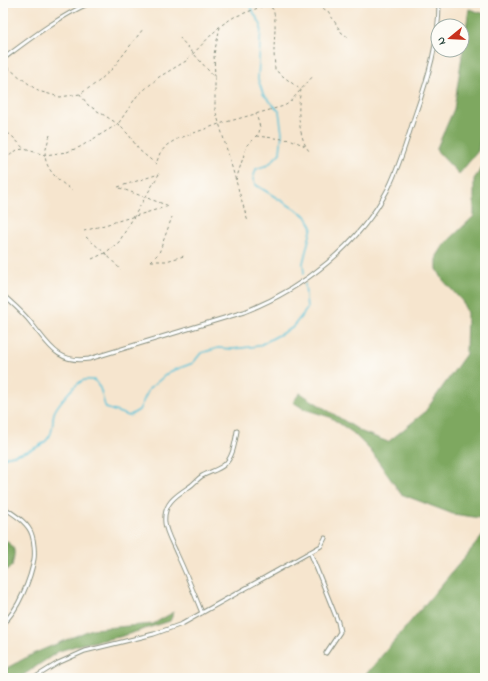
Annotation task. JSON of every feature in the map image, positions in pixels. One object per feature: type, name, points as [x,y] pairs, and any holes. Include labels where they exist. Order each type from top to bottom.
[{"type":"lane","points":[[3,59],[44,28],[90,3]]},
{"type":"lane","points":[[3,295],[31,322],[53,349],[64,357],[77,361],[89,359],[244,312],[263,305],[294,286],[329,261],[347,245],[365,226],[378,207],[388,188],[398,167],[431,66],[436,40],[439,3]]},
{"type":"lane","points":[[202,613],[165,525],[165,517],[167,507],[171,500],[197,479],[225,464],[231,455],[237,431]]},
{"type":"lane","points":[[3,507],[20,518],[32,534],[35,558],[30,576],[20,599],[8,619],[3,623]]},
{"type":"lane","points":[[34,678],[74,656],[98,647],[131,640],[170,629],[202,613],[321,546],[325,538]]},
{"type":"lane","points":[[310,552],[338,622],[340,632],[326,653]]},
{"type":"path","points":[[312,3],[328,11],[341,32],[348,38]]},
{"type":"path","points":[[5,159],[17,150],[24,149],[45,155],[67,152],[80,147],[118,124],[137,96],[159,77],[184,63],[220,26],[234,17],[262,6],[270,6],[274,13],[276,39],[274,50],[275,70],[300,90]]},
{"type":"path","points":[[220,26],[214,54],[215,109],[248,222]]},
{"type":"path","points":[[3,64],[38,91],[60,97],[80,94],[98,82],[113,68],[143,29]]},
{"type":"path","points":[[179,37],[214,78]]},
{"type":"path","points":[[80,94],[88,105],[118,124],[129,135],[139,150],[156,164],[160,153],[177,139],[219,124],[284,106],[314,75]]},
{"type":"path","points":[[300,90],[298,100],[299,119],[305,146],[309,151]]},
{"type":"path","points":[[236,181],[247,145],[259,133],[260,127],[256,113]]},
{"type":"path","points":[[3,129],[24,149]]},
{"type":"path","points":[[50,135],[45,155],[48,165],[60,182],[72,190]]},
{"type":"path","points":[[256,136],[292,140],[305,146]]},
{"type":"path","points":[[84,231],[134,216],[169,206],[145,197],[124,189],[117,187],[159,174],[145,197],[134,216],[119,242],[105,254],[92,259]]},
{"type":"path","points":[[172,217],[159,253],[151,261],[166,261],[184,256]]},
{"type":"path","points":[[86,237],[121,270]]},
{"type":"green space","points":[[469,9],[485,14],[485,112],[478,151],[459,174],[436,150],[454,109],[462,58],[470,58],[470,18],[468,18]]},
{"type":"green space","points":[[485,163],[485,515],[481,518],[453,514],[401,494],[371,451],[352,432],[330,417],[304,409],[293,402],[300,393],[362,432],[388,442],[424,413],[466,354],[467,313],[462,301],[443,280],[437,269],[437,256],[444,245],[474,216],[474,179]]},
{"type":"green space","points":[[485,533],[485,678],[363,678]]},
{"type":"green space","points":[[3,539],[13,547],[14,553],[12,566],[3,573]]},
{"type":"green space","points":[[174,612],[170,621],[119,637],[82,644],[59,651],[19,678],[3,678],[3,670],[35,653],[92,629],[153,624]]},
{"type":"waterway","points":[[248,3],[261,25],[258,79],[263,94],[279,111],[282,133],[280,153],[268,165],[256,169],[253,179],[256,185],[306,216],[312,227],[303,263],[304,274]]},
{"type":"waterway","points":[[3,460],[5,457],[23,453],[35,448],[46,441],[52,431],[53,416],[56,409],[70,391],[83,380],[94,380],[97,383],[106,408],[129,416],[139,410],[149,389],[169,372],[193,363],[201,353],[218,348],[233,349],[258,346],[292,328],[307,309],[305,284]]}]
